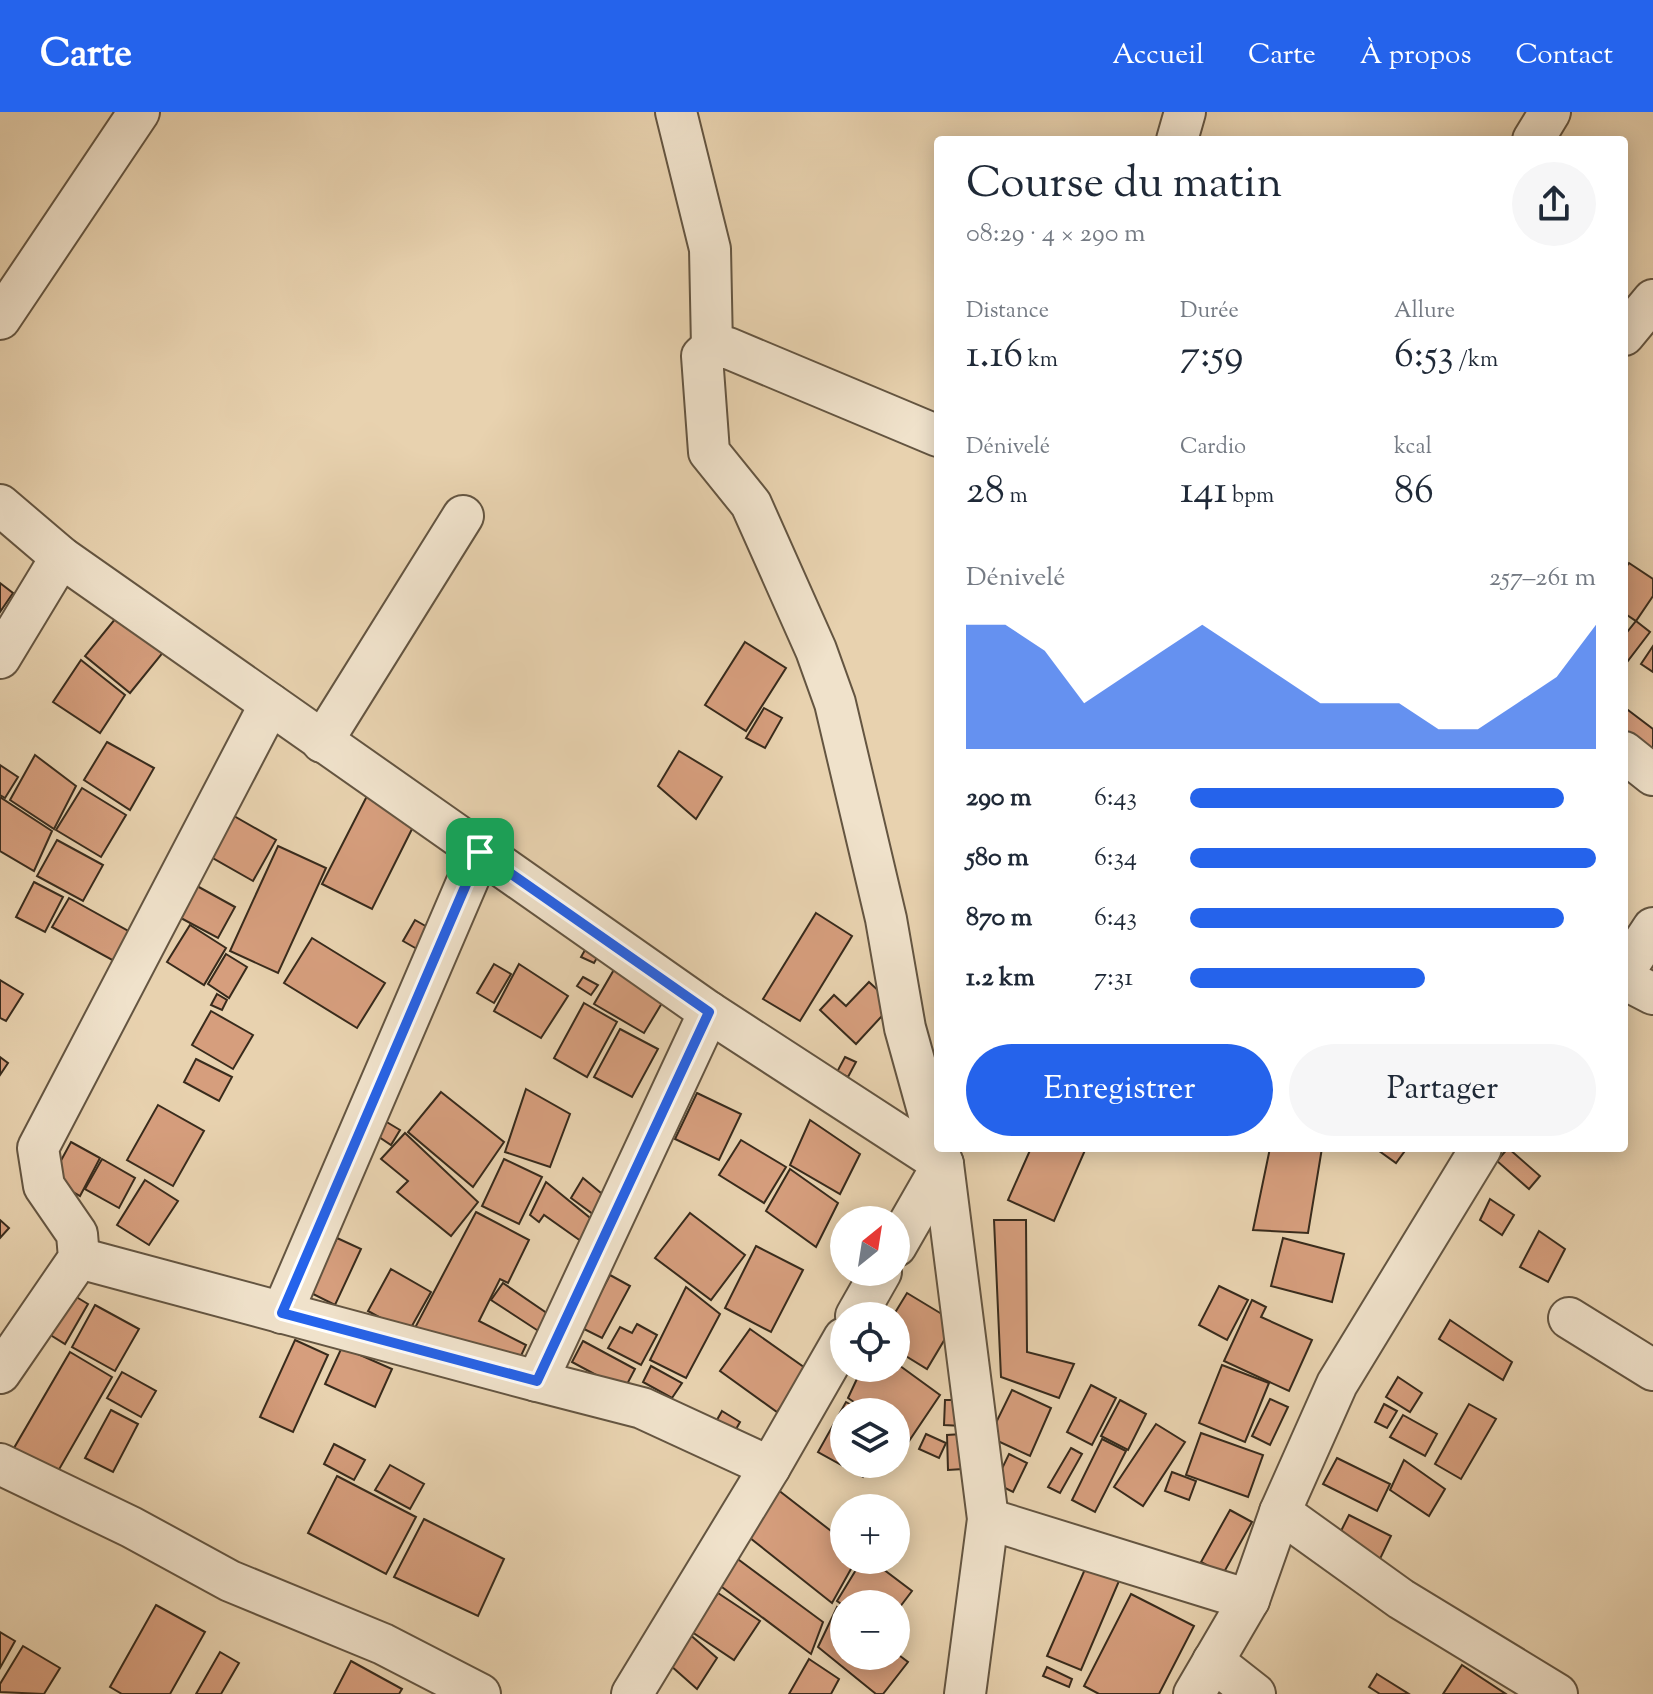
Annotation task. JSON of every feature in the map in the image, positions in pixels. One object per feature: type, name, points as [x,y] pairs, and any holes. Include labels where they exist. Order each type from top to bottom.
[{"type":"street","points":[[0,319],[139,112]]},
{"type":"street","points":[[676,112],[710,249],[712,347]]},
{"type":"street","points":[[1178,136],[1185,112]]},
{"type":"street","points":[[1535,136],[1550,112]]},
{"type":"street","points":[[1628,330],[1653,300]]},
{"type":"street","points":[[934,434],[728,348],[712,347],[702,356],[709,452],[751,504],[816,650],[835,703],[886,919],[922,1034],[934,1113]]},
{"type":"street","points":[[0,505],[61,557],[709,1012],[934,1149]]},
{"type":"street","points":[[322,742],[463,516]]},
{"type":"street","points":[[0,658],[61,557]]},
{"type":"street","points":[[0,1373],[79,1258],[77,1234],[44,1186],[38,1148],[270,704]]},
{"type":"street","points":[[1628,755],[1653,775]]},
{"type":"street","points":[[282,1313],[480,852]]},
{"type":"street","points":[[1628,966],[1653,928]]},
{"type":"street","points":[[1628,981],[1653,994]]},
{"type":"street","points":[[537,1381],[709,1012]]},
{"type":"street","points":[[1255,1694],[1204,1677],[1249,1600],[1280,1512],[1337,1384],[1479,1152]]},
{"type":"street","points":[[910,1216],[940,1153]]},
{"type":"street","points":[[940,1153],[988,1519],[965,1694]]},
{"type":"street","points":[[79,1258],[642,1408],[770,1467]]},
{"type":"street","points":[[1569,1318],[1653,1370]]},
{"type":"street","points":[[632,1694],[830,1362]]},
{"type":"street","points":[[0,1464],[131,1527],[230,1581],[383,1644],[480,1694]]},
{"type":"street","points":[[1280,1512],[1401,1599],[1557,1694]]},
{"type":"street","points":[[988,1519],[1249,1600]]},
{"type":"building","points":[[1628,564],[1653,579],[1653,596],[1636,621],[1628,616]]},
{"type":"building","points":[[0,583],[13,593],[0,612]]},
{"type":"building","points":[[120,613],[165,650],[130,693],[85,656]]},
{"type":"building","points":[[1636,621],[1650,632],[1628,661],[1628,631]]},
{"type":"building","points":[[745,642],[786,668],[746,731],[705,705]]},
{"type":"building","points":[[1653,646],[1653,672],[1641,664]]},
{"type":"building","points":[[81,660],[125,695],[100,733],[53,702]]},
{"type":"building","points":[[764,708],[782,718],[765,748],[746,738]]},
{"type":"building","points":[[1628,710],[1653,729],[1653,771],[1628,752]]},
{"type":"building","points":[[107,742],[154,768],[130,810],[84,780]]},
{"type":"building","points":[[679,751],[722,777],[696,819],[658,786]]},
{"type":"building","points":[[35,755],[76,786],[54,829],[10,800]]},
{"type":"building","points":[[0,765],[18,777],[5,798],[0,795]]},
{"type":"building","points":[[82,788],[126,815],[101,857],[56,830]]},
{"type":"building","points":[[367,796],[413,827],[372,909],[322,884]]},
{"type":"building","points":[[0,797],[52,831],[34,871],[0,851]]},
{"type":"building","points":[[227,812],[276,840],[253,881],[204,853]]},
{"type":"building","points":[[57,840],[103,865],[83,901],[37,876]]},
{"type":"building","points":[[278,846],[326,868],[278,973],[230,951]]},
{"type":"building","points":[[34,882],[63,897],[45,932],[16,917]]},
{"type":"building","points":[[197,886],[235,907],[218,938],[179,917]]},
{"type":"building","points":[[69,898],[130,932],[114,961],[52,927]]},
{"type":"building","points":[[816,913],[852,936],[800,1021],[763,999]]},
{"type":"building","points":[[415,920],[436,932],[424,953],[403,941]]},
{"type":"building","points":[[190,925],[226,948],[204,985],[167,962]]},
{"type":"building","points":[[312,938],[385,983],[357,1028],[284,983]]},
{"type":"building","points":[[589,943],[602,949],[594,963],[581,957]]},
{"type":"building","points":[[226,954],[247,967],[229,998],[208,984]]},
{"type":"building","points":[[494,964],[511,974],[494,1003],[477,993]]},
{"type":"building","points":[[519,964],[568,996],[541,1038],[494,1011]]},
{"type":"building","points":[[615,968],[665,998],[644,1033],[594,1004]]},
{"type":"building","points":[[583,977],[598,985],[591,995],[577,986]]},
{"type":"building","points":[[0,980],[23,994],[6,1021],[0,1018]]},
{"type":"building","points":[[869,982],[893,1004],[856,1044],[820,1010],[834,995],[846,1006]]},
{"type":"building","points":[[217,994],[227,1000],[222,1010],[211,1005]]},
{"type":"building","points":[[584,1003],[617,1022],[587,1077],[554,1058]]},
{"type":"building","points":[[211,1011],[253,1035],[233,1069],[192,1045]]},
{"type":"building","points":[[620,1029],[658,1049],[632,1097],[594,1077]]},
{"type":"building","points":[[0,1057],[8,1063],[0,1075]]},
{"type":"building","points":[[845,1057],[856,1062],[848,1077],[837,1072]]},
{"type":"building","points":[[196,1059],[232,1077],[219,1101],[184,1082]]},
{"type":"building","points":[[526,1089],[570,1114],[550,1167],[505,1152]]},
{"type":"building","points":[[441,1092],[504,1142],[473,1187],[408,1132]]},
{"type":"building","points":[[697,1093],[741,1114],[719,1160],[675,1139]]},
{"type":"building","points":[[158,1105],[204,1131],[173,1186],[127,1160]]},
{"type":"building","points":[[810,1120],[860,1154],[840,1194],[790,1165]]},
{"type":"building","points":[[385,1121],[400,1130],[391,1145],[376,1135]]},
{"type":"building","points":[[405,1133],[478,1202],[451,1236],[397,1192],[408,1181],[381,1159]]},
{"type":"building","points":[[741,1140],[786,1167],[764,1203],[719,1175]]},
{"type":"building","points":[[71,1142],[100,1158],[80,1196],[51,1179]]},
{"type":"building","points":[[1029,1152],[1084,1152],[1054,1221],[1008,1200]]},
{"type":"building","points":[[1269,1152],[1321,1152],[1308,1233],[1253,1230]]},
{"type":"building","points":[[1381,1152],[1404,1152],[1396,1163]]},
{"type":"building","points":[[1505,1152],[1513,1152],[1540,1176],[1529,1189],[1497,1161]]},
{"type":"building","points":[[102,1159],[135,1178],[119,1208],[85,1189]]},
{"type":"building","points":[[504,1159],[542,1177],[519,1224],[482,1206]]},
{"type":"building","points":[[790,1169],[838,1203],[830,1206],[830,1219],[816,1247],[766,1211]]},
{"type":"building","points":[[583,1178],[613,1203],[601,1220],[571,1198]]},
{"type":"building","points":[[145,1180],[178,1201],[149,1245],[117,1225]]},
{"type":"building","points":[[546,1182],[600,1226],[585,1244],[544,1215],[539,1222],[530,1215]]},
{"type":"building","points":[[1490,1199],[1514,1215],[1502,1235],[1480,1220]]},
{"type":"building","points":[[476,1212],[529,1240],[508,1283],[500,1279],[479,1321],[526,1345],[513,1373],[407,1343]]},
{"type":"building","points":[[690,1213],[745,1255],[711,1300],[655,1258]]},
{"type":"building","points":[[0,1220],[9,1228],[0,1238]]},
{"type":"building","points":[[994,1220],[1026,1220],[1027,1352],[1074,1364],[1059,1398],[1001,1377]]},
{"type":"building","points":[[1539,1231],[1565,1249],[1548,1282],[1520,1267]]},
{"type":"building","points":[[337,1238],[361,1249],[335,1305],[311,1293]]},
{"type":"building","points":[[1283,1238],[1344,1254],[1332,1302],[1271,1286]]},
{"type":"building","points":[[756,1246],[803,1270],[771,1332],[725,1308]]},
{"type":"building","points":[[391,1269],[431,1292],[408,1333],[368,1311]]},
{"type":"building","points":[[610,1275],[630,1286],[602,1338],[582,1328]]},
{"type":"building","points":[[503,1283],[554,1318],[543,1334],[491,1300]]},
{"type":"building","points":[[1219,1286],[1248,1300],[1227,1340],[1199,1325]]},
{"type":"building","points":[[686,1287],[720,1314],[686,1378],[650,1360]]},
{"type":"building","points":[[68,1292],[88,1304],[65,1344],[44,1331]]},
{"type":"building","points":[[907,1293],[955,1322],[927,1369],[910,1359],[910,1302],[902,1302]]},
{"type":"building","points":[[1252,1300],[1266,1307],[1261,1317],[1312,1340],[1289,1391],[1224,1361]]},
{"type":"building","points":[[95,1305],[139,1329],[115,1371],[72,1347]]},
{"type":"building","points":[[1450,1320],[1512,1362],[1503,1380],[1439,1339]]},
{"type":"building","points":[[637,1324],[657,1335],[641,1365],[608,1348],[620,1327],[632,1333]]},
{"type":"building","points":[[750,1329],[808,1370],[777,1412],[720,1371]]},
{"type":"building","points":[[295,1340],[328,1355],[293,1432],[260,1417]]},
{"type":"building","points":[[583,1341],[635,1369],[624,1390],[572,1362]]},
{"type":"building","points":[[342,1347],[392,1369],[375,1407],[325,1384]]},
{"type":"building","points":[[70,1352],[112,1377],[57,1473],[14,1448]]},
{"type":"building","points":[[1222,1365],[1269,1383],[1245,1442],[1199,1423]]},
{"type":"building","points":[[651,1366],[682,1383],[672,1398],[643,1382]]},
{"type":"building","points":[[122,1372],[156,1391],[141,1417],[107,1398]]},
{"type":"building","points":[[910,1373],[940,1395],[910,1440],[910,1398],[848,1398],[855,1382],[910,1382]]},
{"type":"building","points":[[1398,1377],[1422,1393],[1410,1412],[1386,1397]]},
{"type":"building","points":[[1091,1385],[1116,1398],[1092,1445],[1067,1432]]},
{"type":"building","points":[[1012,1390],[1051,1408],[1030,1456],[989,1437]]},
{"type":"building","points":[[1270,1399],[1288,1407],[1270,1445],[1252,1436]]},
{"type":"building","points":[[945,1400],[963,1400],[962,1426],[944,1425]]},
{"type":"building","points":[[1120,1400],[1146,1414],[1128,1450],[1101,1436]]},
{"type":"building","points":[[1384,1404],[1397,1411],[1387,1428],[1375,1422]]},
{"type":"building","points":[[1469,1404],[1496,1419],[1461,1479],[1435,1464]]},
{"type":"building","points":[[111,1410],[138,1424],[113,1472],[85,1458]]},
{"type":"building","points":[[722,1411],[740,1422],[731,1438],[713,1427]]},
{"type":"building","points":[[1403,1415],[1437,1434],[1425,1456],[1390,1437]]},
{"type":"building","points":[[1156,1424],[1185,1442],[1143,1506],[1114,1487]]},
{"type":"building","points":[[830,1431],[830,1459],[818,1452]]},
{"type":"building","points":[[1201,1433],[1263,1455],[1248,1497],[1186,1475]]},
{"type":"building","points":[[926,1434],[946,1443],[939,1458],[919,1449]]},
{"type":"building","points":[[962,1434],[963,1469],[948,1470],[947,1435]]},
{"type":"building","points":[[1102,1439],[1126,1451],[1095,1512],[1072,1500]]},
{"type":"building","points":[[334,1444],[365,1460],[354,1480],[324,1464]]},
{"type":"building","points":[[1071,1448],[1082,1454],[1060,1493],[1048,1487]]},
{"type":"building","points":[[1009,1454],[1027,1463],[1013,1492],[995,1483]]},
{"type":"building","points":[[1337,1458],[1390,1484],[1377,1511],[1323,1484]]},
{"type":"building","points":[[1404,1460],[1445,1489],[1429,1516],[1390,1490]]},
{"type":"building","points":[[390,1465],[424,1484],[410,1509],[375,1490]]},
{"type":"building","points":[[1172,1472],[1196,1481],[1189,1500],[1165,1491]]},
{"type":"building","points":[[337,1476],[416,1517],[386,1574],[308,1533]]},
{"type":"building","points":[[773,1486],[830,1530],[830,1574],[848,1574],[839,1590],[830,1590],[830,1601],[740,1530]]},
{"type":"building","points":[[1230,1510],[1252,1522],[1223,1574],[1201,1562]]},
{"type":"building","points":[[1349,1515],[1391,1536],[1379,1561],[1337,1539]]},
{"type":"building","points":[[424,1519],[504,1559],[478,1616],[394,1577]]},
{"type":"building","points":[[731,1554],[823,1622],[811,1654],[714,1581]]},
{"type":"building","points":[[1089,1560],[1122,1574],[1081,1670],[1047,1656]]},
{"type":"building","points":[[853,1574],[890,1574],[912,1591],[910,1594],[910,1590],[844,1590]]},
{"type":"building","points":[[718,1593],[760,1621],[734,1660],[692,1632]]},
{"type":"building","points":[[1131,1594],[1194,1626],[1159,1694],[1099,1694],[1084,1686]]},
{"type":"building","points":[[156,1605],[205,1632],[170,1694],[122,1694],[110,1687]]},
{"type":"building","points":[[830,1622],[830,1657],[818,1647]]},
{"type":"building","points":[[0,1632],[15,1641],[0,1668]]},
{"type":"building","points":[[688,1633],[717,1658],[697,1689],[670,1665]]},
{"type":"building","points":[[23,1646],[60,1668],[44,1694],[0,1692],[0,1684]]},
{"type":"building","points":[[220,1652],[239,1663],[221,1694],[196,1694]]},
{"type":"building","points":[[809,1659],[839,1679],[831,1694],[789,1694]]},
{"type":"building","points":[[351,1661],[402,1689],[399,1694],[334,1694]]},
{"type":"building","points":[[1462,1665],[1506,1694],[1443,1694]]},
{"type":"building","points":[[1047,1667],[1072,1679],[1069,1687],[1043,1676]]},
{"type":"building","points":[[846,1670],[902,1670],[883,1694],[876,1694]]},
{"type":"building","points":[[1377,1674],[1409,1694],[1380,1694],[1369,1687]]},
{"type":"route","points":[[480,852],[709,1012],[537,1381],[282,1313],[480,852]]}]
